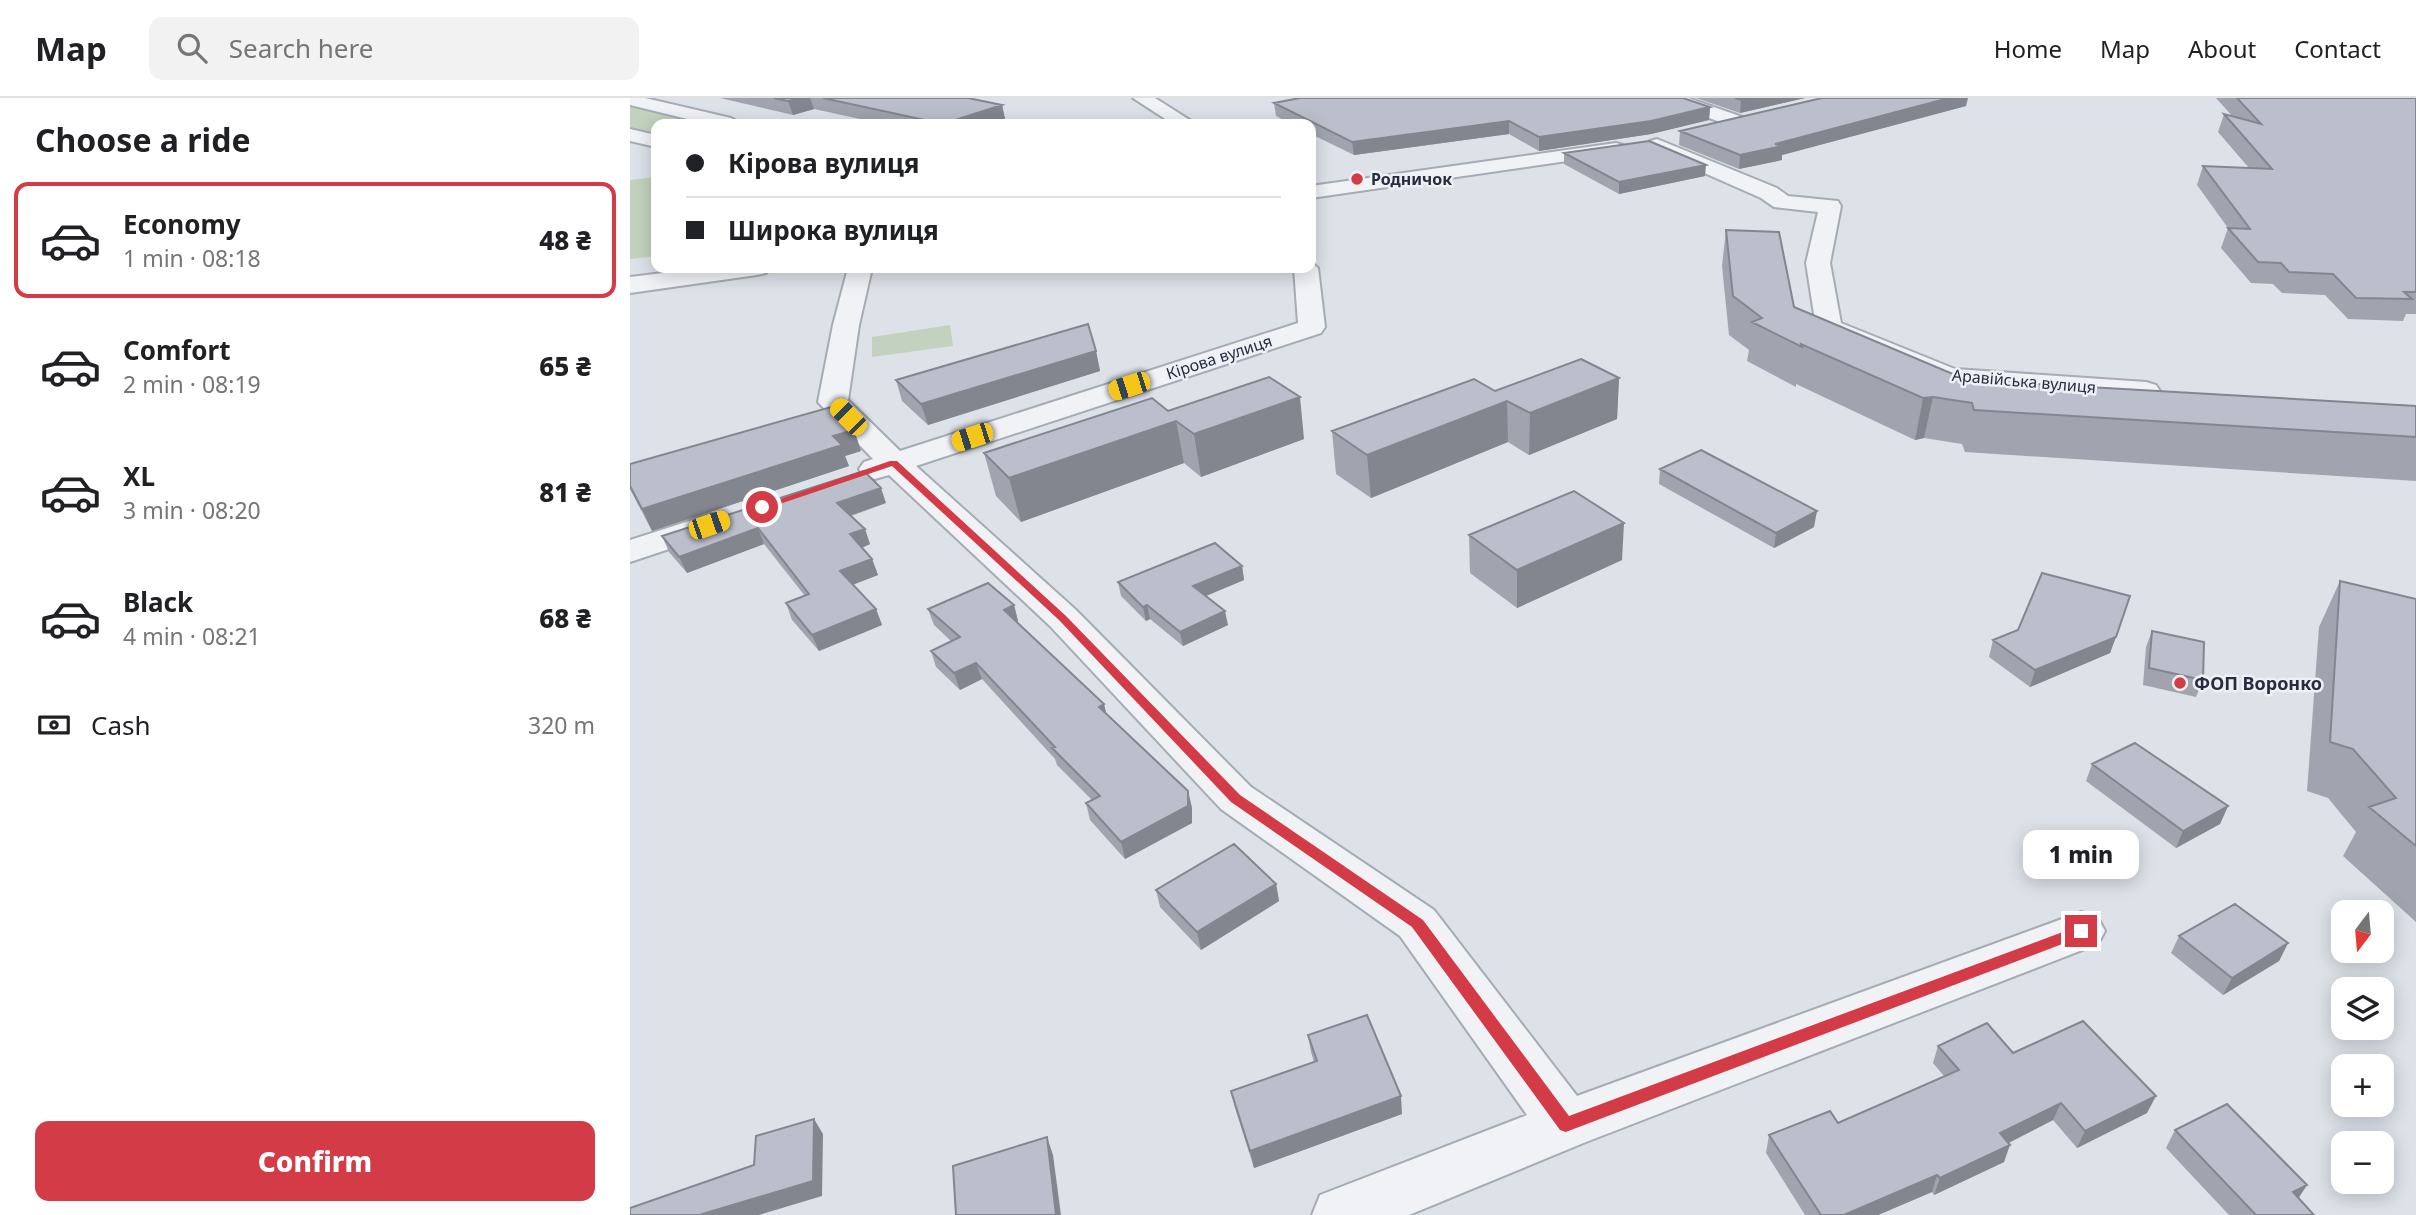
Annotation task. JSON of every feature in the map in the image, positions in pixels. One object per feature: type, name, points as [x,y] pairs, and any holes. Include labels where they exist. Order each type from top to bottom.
[{"type":"street","points":[[1142,98],[1178,119]]},
{"type":"street","points":[[1671,98],[1741,123]]},
{"type":"street","points":[[630,100],[710,119]]},
{"type":"street","points":[[1316,191],[1651,143],[1766,117]]},
{"type":"street","points":[[630,135],[651,141]]},
{"type":"street","name":"Аравійська вулиця","points":[[1651,143],[1769,193],[1782,202],[1830,206],[1818,263],[1829,327],[1950,376],[2169,393]]},
{"type":"street","points":[[630,285],[720,273]]},
{"type":"street","points":[[859,273],[846,325],[833,402],[894,463],[1063,618],[1236,798],[1418,923],[1566,1125]]},
{"type":"street","name":"Кірова вулиця","points":[[854,476],[1312,327],[1307,273]]},
{"type":"street","points":[[630,552],[735,516]]},
{"type":"street","points":[[1341,1215],[1566,1125],[2081,931]]},
{"type":"green space","points":[[630,100],[710,119],[651,119],[651,140],[630,135]]},
{"type":"green space","points":[[651,178],[651,257],[630,259],[630,180]]},
{"type":"green space","points":[[950,325],[953,346],[872,357],[872,337]]},
{"type":"building","points":[[774,98],[800,98],[788,101]]},
{"type":"building","points":[[823,98],[968,98],[1002,105],[959,119],[920,119]]},
{"type":"building","points":[[1300,98],[1683,98],[1710,107],[1651,121],[1539,137],[1509,121],[1352,142],[1316,124],[1316,119],[1306,119],[1274,103]]},
{"type":"building","points":[[1822,98],[1949,98],[1775,144],[1783,146],[1740,155],[1680,131]]},
{"type":"building","points":[[2237,98],[2416,98],[2416,292],[2404,292],[2412,299],[2356,298],[2333,274],[2289,272],[2281,263],[2258,262],[2228,228],[2250,229],[2203,166],[2272,169],[2224,114],[2261,124]]},
{"type":"building","points":[[1649,141],[1706,165],[1619,182],[1564,153]]},
{"type":"building","points":[[1726,230],[1779,232],[1794,307],[1967,380],[2416,406],[2416,437],[1974,410],[1972,403],[1923,398],[1801,344],[1802,347],[1752,322],[1762,318],[1733,296]]},
{"type":"building","points":[[1088,324],[1096,351],[921,404],[896,380]]},
{"type":"building","points":[[1581,359],[1619,378],[1530,413],[1507,401],[1367,455],[1332,431],[1474,379],[1495,391]]},
{"type":"building","points":[[1269,377],[1300,397],[1194,434],[1176,421],[1009,478],[984,453],[1152,398],[1168,411]]},
{"type":"building","points":[[831,407],[854,430],[833,436],[842,445],[642,509],[630,486],[630,464]]},
{"type":"building","points":[[1701,450],[1817,511],[1776,533],[1660,469]]},
{"type":"building","points":[[864,471],[881,488],[837,503],[865,529],[850,534],[872,559],[840,571],[876,609],[812,635],[786,603],[809,594],[758,528],[679,557],[662,536]]},
{"type":"building","points":[[1574,491],[1624,523],[1517,570],[1469,535]]},
{"type":"building","points":[[1215,543],[1242,566],[1193,586],[1225,611],[1180,632],[1147,605],[1143,607],[1118,582]]},
{"type":"building","points":[[2042,573],[2130,596],[2116,637],[2035,670],[1993,640],[2018,630]]},
{"type":"building","points":[[2340,581],[2416,599],[2416,846],[2369,807],[2396,798],[2353,749],[2330,742]]},
{"type":"building","points":[[988,583],[1014,605],[1004,610],[1104,704],[1099,707],[1188,791],[1188,806],[1121,842],[1086,803],[1100,796],[1052,748],[1055,747],[976,663],[954,673],[931,651],[960,637],[928,609]]},
{"type":"building","points":[[2152,631],[2204,642],[2203,680],[2149,668]]},
{"type":"building","points":[[2135,743],[2228,806],[2183,831],[2092,764]]},
{"type":"building","points":[[1234,844],[1276,884],[1197,932],[1156,890]]},
{"type":"building","points":[[2235,904],[2288,943],[2232,978],[2179,936]]},
{"type":"building","points":[[1367,1015],[1401,1096],[1250,1151],[1231,1091],[1317,1061],[1308,1035]]},
{"type":"building","points":[[2083,1021],[2156,1096],[2085,1131],[2061,1103],[2000,1133],[2010,1145],[1940,1178],[1937,1175],[1844,1215],[1821,1215],[1769,1135],[1830,1111],[1838,1123],[1959,1070],[1938,1046],[1987,1023],[2013,1053]]},
{"type":"building","points":[[2227,1104],[2307,1185],[2293,1192],[2314,1215],[2256,1215],[2175,1130]]},
{"type":"building","points":[[814,1119],[813,1181],[699,1215],[630,1215],[630,1208],[754,1165],[756,1136]]},
{"type":"building","points":[[1047,1137],[1056,1215],[956,1215],[953,1166]]},
{"type":"place","name":"Родничок","points":[[1357,179]]},
{"type":"place","name":"ФОП Воронко","points":[[2180,683]]},
{"type":"route","points":[[762,507],[894,463],[1063,618],[1236,798],[1418,923],[1566,1125],[2081,931]]}]
